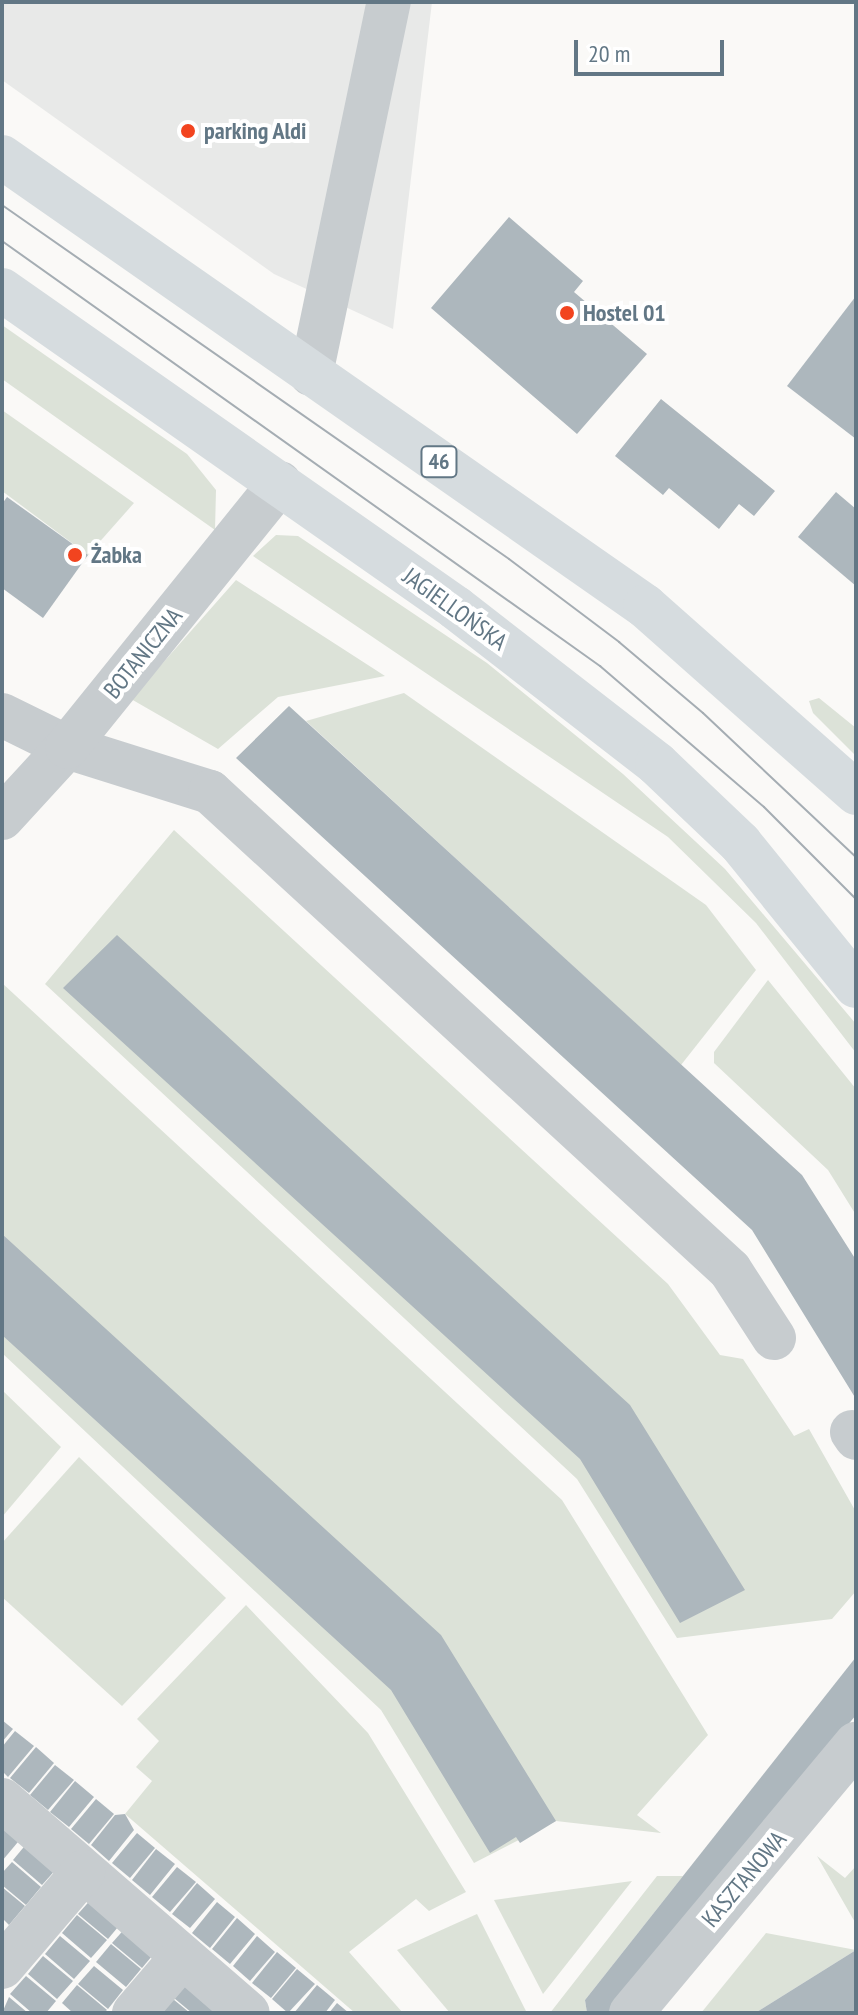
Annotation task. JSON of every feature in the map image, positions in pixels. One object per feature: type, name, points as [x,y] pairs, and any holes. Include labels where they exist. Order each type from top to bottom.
[{"type":"main road","name":"46","points":[[2,157],[645,606],[856,793]]},
{"type":"main road","name":"JAGIELLOŃSKA","points":[[2,290],[468,617],[657,764],[740,843],[856,986]]},
{"type":"street","points":[[311,374],[389,2]]},
{"type":"street","name":"BOTANICZNA","points":[[2,818],[67,747],[280,483]]},
{"type":"street","points":[[2,715],[67,747],[210,792],[730,1270],[774,1338]]},
{"type":"street","name":"KASZTANOWA","points":[[631,2013],[856,1744]]},
{"type":"street","points":[[2,1800],[248,2013]]},
{"type":"street","points":[[2,1967],[83,1872]]},
{"type":"street","points":[[134,2013],[182,1957]]},
{"type":"shaded area","points":[[2,2],[432,2],[393,329],[274,274],[2,80]]},
{"type":"shaded area","points":[[2,325],[187,454],[216,490],[215,530],[2,379]]},
{"type":"shaded area","points":[[2,410],[134,503],[88,555],[2,491]]},
{"type":"shaded area","points":[[276,535],[298,536],[487,663],[623,774],[725,869],[856,1024],[856,1053],[756,923],[668,837],[253,556]]},
{"type":"shaded area","points":[[236,580],[385,676],[278,697],[218,749],[131,699]]},
{"type":"shaded area","points":[[404,693],[706,905],[756,970],[681,1065],[306,721]]},
{"type":"shaded area","points":[[819,698],[856,728],[856,756],[813,713],[809,701]]},
{"type":"shaded area","points":[[174,830],[668,1284],[720,1355],[743,1359],[794,1436],[809,1429],[856,1512],[856,1591],[832,1619],[677,1638],[577,1479],[45,984]]},
{"type":"shaded area","points":[[768,980],[856,1089],[856,1215],[828,1170],[714,1063],[714,1052]]},
{"type":"shaded area","points":[[2,983],[562,1500],[708,1735],[637,1815],[661,1833],[556,1821],[474,1863],[381,1710],[2,1353]]},
{"type":"shaded area","points":[[2,1390],[61,1447],[2,1517]]},
{"type":"shaded area","points":[[79,1457],[226,1598],[122,1706],[2,1597],[2,1543]]},
{"type":"shaded area","points":[[246,1605],[368,1733],[466,1892],[429,1911],[416,1899],[349,1952],[403,2013],[355,2013],[125,1814],[152,1781],[136,1767],[159,1741],[137,1719]]},
{"type":"shaded area","points":[[817,1856],[845,1878],[856,1866],[856,1924]]},
{"type":"shaded area","points":[[657,1876],[683,1876],[585,2000],[587,2013],[550,2013]]},
{"type":"shaded area","points":[[632,1881],[543,1994],[494,1900]]},
{"type":"shaded area","points":[[477,1914],[527,2013],[450,2013],[397,1950]]},
{"type":"shaded area","points":[[766,1933],[856,1950],[755,2013],[701,2013]]},
{"type":"building","points":[[509,217],[583,281],[574,292],[647,354],[577,434],[431,308]]},
{"type":"building","points":[[856,296],[856,439],[787,386]]},
{"type":"building","points":[[661,399],[775,491],[754,516],[739,504],[719,529],[669,488],[663,495],[615,456]]},
{"type":"building","points":[[836,492],[856,509],[856,586],[798,537]]},
{"type":"building","points":[[7,497],[88,555],[43,618],[2,588],[2,504]]},
{"type":"building","points":[[289,706],[802,1175],[856,1260],[856,1399],[752,1230],[236,758]]},
{"type":"building","points":[[117,935],[630,1405],[745,1590],[680,1623],[580,1459],[63,988]]},
{"type":"building","points":[[2,1234],[441,1635],[556,1821],[520,1843],[516,1837],[490,1853],[391,1690],[2,1335]]},
{"type":"building","points":[[856,1657],[856,1715],[611,2013],[587,2013],[585,2000]]},
{"type":"building","points":[[2,1720],[13,1729],[2,1742]]},
{"type":"building","points":[[15,1731],[34,1746],[8,1777],[2,1771],[2,1747]]},
{"type":"building","points":[[36,1747],[54,1763],[29,1793],[10,1778]]},
{"type":"building","points":[[55,1765],[74,1780],[48,1810],[30,1795]]},
{"type":"building","points":[[75,1781],[94,1797],[69,1827],[50,1812]]},
{"type":"building","points":[[96,1799],[114,1814],[89,1844],[71,1829]]},
{"type":"building","points":[[125,1814],[134,1830],[109,1861],[91,1845],[115,1815]]},
{"type":"building","points":[[2,1818],[23,1836],[2,1861]]},
{"type":"building","points":[[137,1833],[155,1848],[130,1878],[112,1863]]},
{"type":"building","points":[[28,1842],[58,1867],[42,1885],[13,1860]]},
{"type":"building","points":[[156,1849],[175,1864],[150,1895],[132,1880]]},
{"type":"building","points":[[12,1862],[41,1887],[26,1905],[2,1885],[2,1873]]},
{"type":"building","points":[[177,1867],[196,1882],[170,1912],[152,1897]]},
{"type":"building","points":[[197,1883],[215,1899],[190,1928],[172,1914]]},
{"type":"building","points":[[2,1887],[25,1906],[9,1925],[2,1918]]},
{"type":"building","points":[[94,1896],[123,1921],[108,1939],[78,1914]]},
{"type":"building","points":[[217,1902],[235,1917],[210,1948],[192,1933]]},
{"type":"building","points":[[77,1915],[107,1940],[91,1958],[62,1933]]},
{"type":"building","points":[[237,1918],[255,1934],[230,1964],[212,1949]]},
{"type":"building","points":[[128,1925],[157,1950],[142,1968],[112,1943]]},
{"type":"building","points":[[60,1936],[90,1961],[74,1979],[45,1954]]},
{"type":"building","points":[[257,1936],[275,1952],[250,1981],[233,1966]]},
{"type":"building","points":[[111,1944],[141,1969],[126,1987],[96,1962]]},
{"type":"building","points":[[856,1950],[856,2013],[755,2013]]},
{"type":"building","points":[[277,1952],[296,1968],[271,1998],[252,1983]]},
{"type":"building","points":[[43,1956],[73,1981],[57,1999],[28,1974]]},
{"type":"building","points":[[94,1966],[123,1990],[108,2009],[78,1984]]},
{"type":"building","points":[[297,1969],[315,1984],[288,2013],[272,1999]]},
{"type":"building","points":[[26,1976],[56,2001],[46,2013],[32,2013],[10,1994]]},
{"type":"building","points":[[190,1980],[219,2004],[212,2013],[192,2013],[174,1998]]},
{"type":"building","points":[[77,1985],[107,2010],[104,2013],[73,2013],[62,2003]]},
{"type":"building","points":[[317,1985],[335,2000],[325,2013],[294,2013]]},
{"type":"building","points":[[9,1997],[28,2013],[2,2013]]},
{"type":"building","points":[[173,1999],[190,2013],[162,2013]]},
{"type":"building","points":[[337,2003],[349,2013],[329,2013]]},
{"type":"tram line","points":[[2,205],[509,559],[619,642],[703,713],[856,857]]},
{"type":"tram line","points":[[2,241],[600,666],[764,807],[856,899]]},
{"type":"place","name":"parking Aldi","points":[[188,131]]},
{"type":"place","name":"Hostel 01","points":[[567,313]]},
{"type":"place","name":"Żabka","points":[[75,555]]}]
